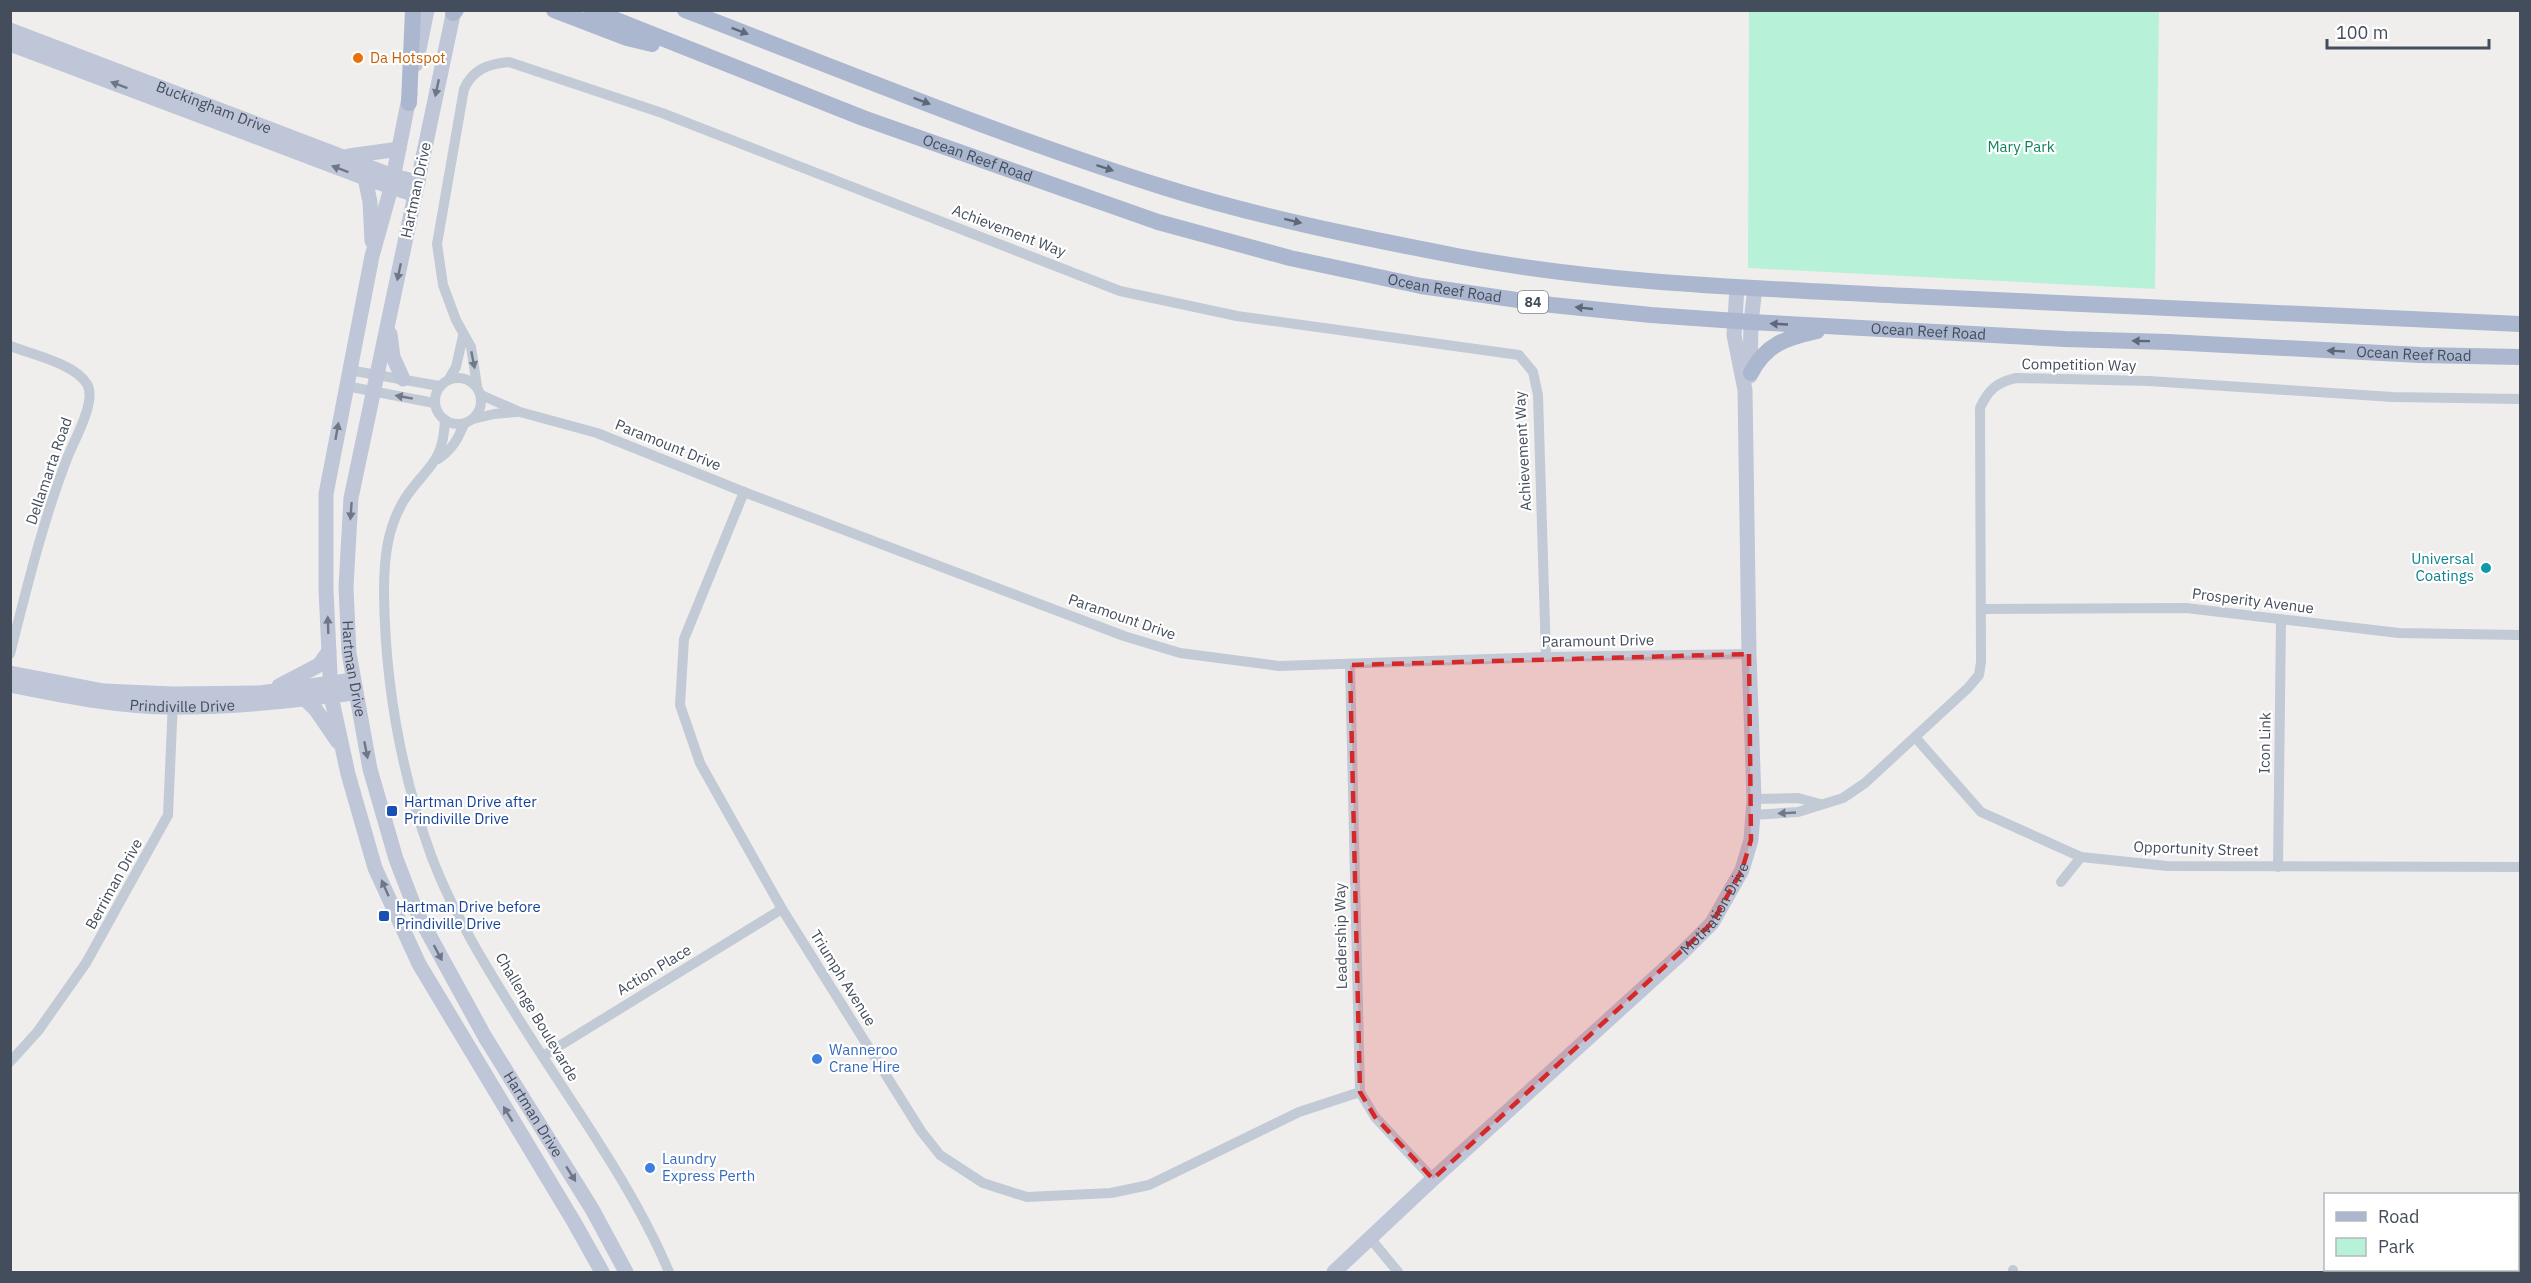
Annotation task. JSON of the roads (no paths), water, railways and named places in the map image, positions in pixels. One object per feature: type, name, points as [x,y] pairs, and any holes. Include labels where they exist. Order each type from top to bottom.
[{"type":"main road","points":[[409,103],[413,10]]},
{"type":"main road","name":"Hartman Drive","points":[[427,10],[392,182],[372,256],[326,494],[331,690],[348,774],[375,868],[419,964],[602,1272]]},
{"type":"main road","points":[[554,10],[627,38],[703,56]]},
{"type":"main road","name":"Ocean Reef Road","points":[[591,10],[863,118],[1158,222],[1290,258],[1421,286],[1541,303],[1734,321],[2065,339],[2420,355],[2520,357]]},
{"type":"main road","name":"84","points":[[685,10],[1037,145],[1168,189],[1300,223],[1457,256],[1536,269],[1737,287],[2358,318],[2518,323]]},
{"type":"main road","name":"Hartman Drive","points":[[454,11],[351,498],[345,587],[355,686],[370,769],[396,859],[416,911],[485,1037],[592,1209],[626,1272]]},
{"type":"main road","name":"Buckingham Drive","points":[[10,30],[343,156],[392,182]]},
{"type":"main road","name":"Buckingham Drive","points":[[10,44],[365,178],[417,188]]},
{"type":"main road","points":[[343,156],[399,149]]},
{"type":"main road","points":[[365,178],[370,202],[372,256]]},
{"type":"main road","name":"Motivation Drive","points":[[1334,1272],[1712,923],[1742,870],[1751,840],[1754,799],[1744,390],[1735,344],[1734,321],[1737,287]]},
{"type":"main road","name":"Motivation Drive","points":[[1744,390],[1751,373],[1751,322],[1755,288]]},
{"type":"main road","points":[[388,322],[393,357],[403,379]]},
{"type":"main road","points":[[1751,373],[1759,358],[1779,342],[1797,335],[1847,327]]},
{"type":"main road","points":[[260,693],[319,665],[329,651]]},
{"type":"main road","name":"Prindiville Drive","points":[[10,673],[104,691],[173,701],[260,693],[331,690],[355,686]]},
{"type":"main road","name":"Prindiville Drive","points":[[10,685],[102,702],[173,701],[261,705],[305,699],[331,690]]},
{"type":"main road","points":[[305,699],[316,710],[342,748]]},
{"type":"street","name":"Achievement Way","points":[[479,391],[471,347],[463,336],[443,285],[437,244],[464,89],[470,77],[479,69],[492,64],[508,62],[662,112],[1120,291],[1238,316],[1519,355],[1533,372],[1538,395],[1546,657]]},
{"type":"street","points":[[449,379],[461,377],[470,380],[479,391],[482,404],[468,422],[455,424],[445,420],[438,413],[434,403],[439,386],[449,379],[456,367],[463,336]]},
{"type":"street","name":"Dellamarta Road","points":[[10,346],[73,370],[89,386],[90,401],[58,484],[33,563],[10,654]]},
{"type":"street","points":[[349,370],[439,386]]},
{"type":"street","name":"Competition Way","points":[[1753,815],[1798,812],[1844,798],[1865,783],[1968,688],[1979,675],[1981,662],[1980,408],[1986,395],[2000,382],[2016,378],[2149,381],[2393,397],[2520,399]]},
{"type":"street","points":[[346,386],[434,403]]},
{"type":"street","name":"Paramount Drive","points":[[479,391],[520,412],[597,433],[744,492],[1124,636],[1180,653],[1280,666],[1546,657],[1749,654]]},
{"type":"street","name":"Paramount Drive","points":[[468,422],[494,414],[520,412]]},
{"type":"street","name":"Challenge Boulevarde","points":[[445,420],[437,459],[406,497],[388,537],[384,591],[388,684],[408,784],[431,857],[460,918],[520,1021],[632,1199],[669,1272]]},
{"type":"street","name":"Challenge Boulevarde","points":[[437,459],[447,454],[468,422]]},
{"type":"street","name":"Triumph Avenue","points":[[744,492],[684,639],[680,705],[700,763],[782,909],[921,1131],[940,1155],[983,1183],[1027,1197],[1111,1193],[1149,1185],[1299,1112],[1360,1092]]},
{"type":"street","name":"Prosperity Avenue","points":[[1981,609],[2186,608],[2281,621],[2399,633],[2520,635]]},
{"type":"street","name":"Icon Link","points":[[2278,867],[2281,621]]},
{"type":"street","name":"Leadership Way","points":[[1350,665],[1360,1092],[1375,1117],[1433,1179]]},
{"type":"street","name":"Berriman Drive","points":[[10,1062],[38,1031],[86,963],[168,815],[173,701]]},
{"type":"street","name":"Opportunity Street","points":[[1915,737],[1981,812],[2081,857],[2167,866],[2520,867]]},
{"type":"street","name":"Competition Way","points":[[1754,799],[1798,798],[1820,804]]},
{"type":"street","points":[[2061,882],[2081,857]]},
{"type":"street","name":"Action Place","points":[[543,1056],[782,909]]},
{"type":"street","points":[[1370,1238],[1398,1272]]},
{"type":"place","name":"Da Hotspot","points":[[358,58]]},
{"type":"place","name":"Universal Coatings","points":[[2486,568]]},
{"type":"place","name":"Hartman Drive after Prindiville Drive","points":[[392,811]]},
{"type":"place","name":"Hartman Drive before Prindiville Drive","points":[[384,916]]},
{"type":"place","name":"Wanneroo Crane Hire","points":[[817,1059]]},
{"type":"place","name":"Laundry Express Perth","points":[[650,1168]]},
{"type":"park label","name":"Mary Park","points":[[2021,147]]}]
